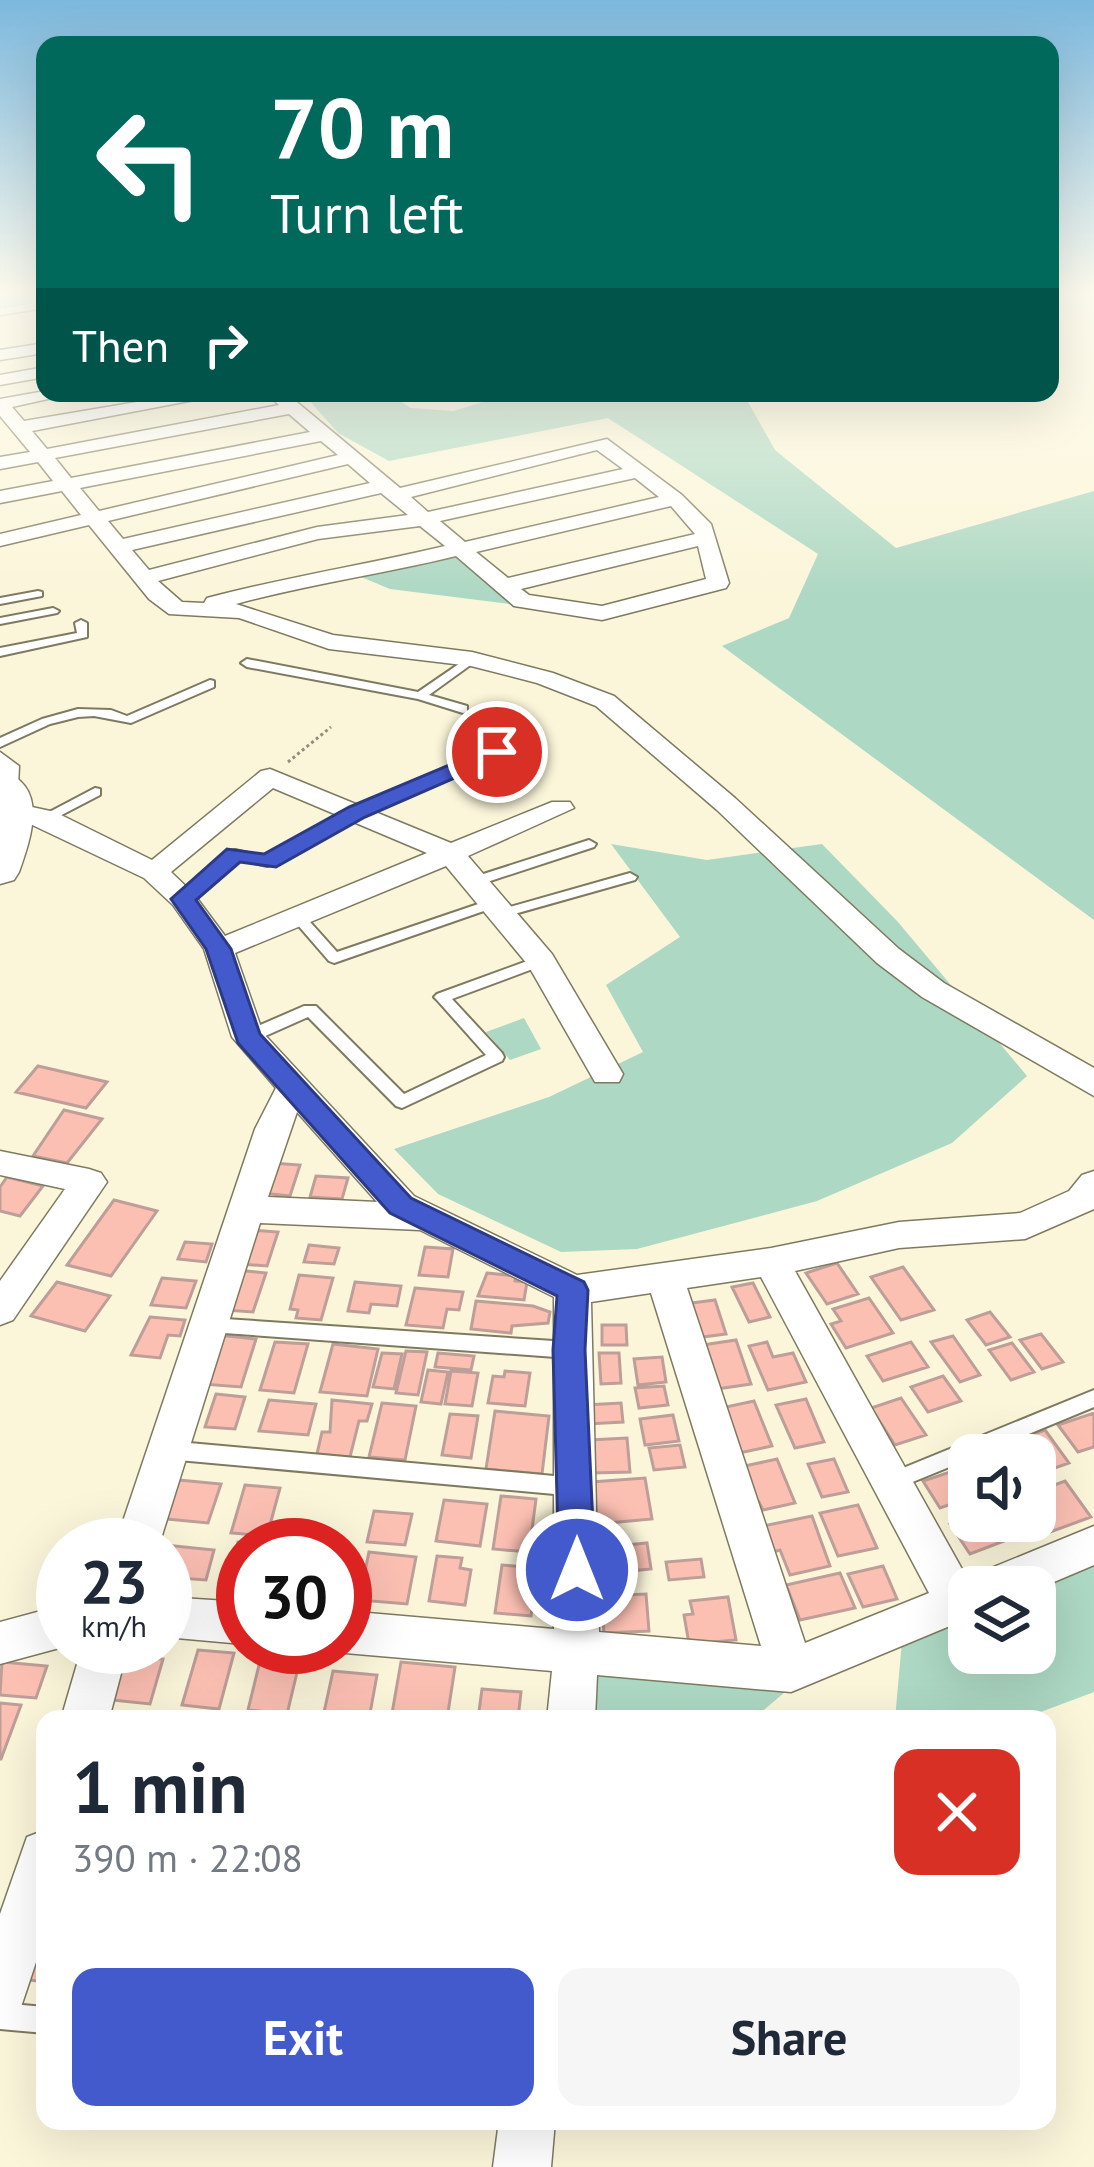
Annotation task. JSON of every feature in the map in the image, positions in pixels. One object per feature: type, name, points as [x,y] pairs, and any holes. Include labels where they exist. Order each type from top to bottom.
[{"type":"main road","points":[[0,872],[14,792]]},
{"type":"street","points":[[36,398],[0,404],[166,602],[187,611],[242,611],[301,636],[329,642],[472,659],[545,678],[605,701],[726,804],[888,956],[933,990],[1094,1084]]},
{"type":"street","points":[[20,428],[170,402]]},
{"type":"street","points":[[116,547],[391,491],[600,443],[676,499],[704,528],[718,583],[602,613],[522,602],[504,586],[423,519],[391,491],[351,458],[286,402]]},
{"type":"street","points":[[0,463],[294,408]]},
{"type":"street","points":[[0,497],[325,435]]},
{"type":"street","points":[[0,540],[351,458]]},
{"type":"street","points":[[143,578],[316,533],[423,519],[640,471]]},
{"type":"street","points":[[187,611],[298,580],[354,574],[676,499]]},
{"type":"street","points":[[504,586],[705,538]]},
{"type":"street","points":[[154,872],[270,777],[357,812],[451,854],[541,961],[608,1074]]},
{"type":"street","points":[[14,792],[154,872],[183,899],[219,949],[248,1036],[292,1090],[401,1205],[573,1290],[771,1262],[899,1235],[1025,1226],[1082,1200],[1094,1184]]},
{"type":"street","points":[[219,949],[562,808]]},
{"type":"street","points":[[145,1518],[272,1129],[292,1090]]},
{"type":"street","points":[[0,1163],[89,1182],[0,1310]]},
{"type":"street","points":[[246,1209],[423,1217]]},
{"type":"street","points":[[771,1262],[893,1480],[953,1566]]},
{"type":"street","points":[[665,1277],[791,1670]]},
{"type":"street","points":[[572,1710],[577,1652],[577,1487],[569,1350],[573,1290]]},
{"type":"street","points":[[1042,1566],[1094,1544]]},
{"type":"street","points":[[372,1634],[791,1670],[948,1605]]},
{"type":"street","points":[[0,1643],[36,1633]]},
{"type":"street","points":[[88,1710],[98,1674]]},
{"type":"street","points":[[0,1994],[13,1916],[36,1872]]},
{"type":"street","points":[[522,2167],[526,2130]]},
{"type":"lane","points":[[0,601],[38,594]]},
{"type":"lane","points":[[0,621],[53,611]]},
{"type":"lane","points":[[0,652],[83,634],[81,623]]},
{"type":"lane","points":[[420,696],[472,659]]},
{"type":"lane","points":[[247,663],[420,696],[463,709]]},
{"type":"lane","points":[[0,742],[57,715],[112,713],[127,720],[210,684]]},
{"type":"lane","points":[[183,899],[236,854],[267,862],[357,812],[497,752]]},
{"type":"lane","points":[[14,792],[95,792]]},
{"type":"lane","points":[[297,916],[334,958],[492,899],[589,844]]},
{"type":"lane","points":[[492,899],[630,877]]},
{"type":"lane","points":[[248,1036],[310,1010],[402,1102],[496,1057],[442,997],[541,961]]},
{"type":"lane","points":[[208,1324],[569,1350]]},
{"type":"lane","points":[[893,1480],[1094,1398]]},
{"type":"lane","points":[[167,1450],[577,1487]]},
{"type":"lane","points":[[0,2015],[36,2019]]},
{"type":"path","points":[[270,777],[331,727]]},
{"type":"green space","points":[[311,402],[401,402],[411,408],[453,411],[483,402],[748,402],[775,450],[896,548],[1094,491],[1094,920],[722,646],[789,618],[818,554],[608,418],[389,461],[338,433]]},
{"type":"green space","points":[[457,554],[517,605],[390,589],[354,574]]},
{"type":"green space","points":[[611,844],[707,860],[822,844],[898,922],[1027,1076],[952,1143],[817,1201],[637,1249],[561,1252],[438,1194],[394,1149],[549,1097],[643,1052],[606,985],[680,937]]},
{"type":"green space","points":[[524,1018],[541,1049],[510,1060],[486,1032]]},
{"type":"green space","points":[[1094,1560],[1094,1692],[1046,1710],[896,1710],[902,1641],[948,1622],[948,1674],[1056,1674],[1056,1577]]},
{"type":"green space","points":[[604,1668],[791,1687],[764,1710],[593,1710],[595,1677]]},
{"type":"building","points":[[38,1066],[107,1082],[86,1108],[16,1092]]},
{"type":"building","points":[[64,1110],[102,1119],[67,1163],[33,1156]]},
{"type":"building","points":[[272,1163],[300,1165],[290,1196],[261,1193]]},
{"type":"building","points":[[316,1176],[348,1178],[342,1199],[310,1197]]},
{"type":"building","points":[[7,1177],[43,1186],[20,1216],[0,1211],[0,1187]]},
{"type":"building","points":[[114,1200],[157,1211],[111,1276],[67,1265]]},
{"type":"building","points":[[250,1230],[278,1232],[267,1266],[239,1264]]},
{"type":"building","points":[[185,1242],[212,1244],[206,1262],[178,1259]]},
{"type":"building","points":[[309,1245],[339,1248],[334,1264],[304,1262]]},
{"type":"building","points":[[425,1247],[453,1249],[448,1277],[419,1275]]},
{"type":"building","points":[[837,1263],[858,1294],[827,1304],[806,1273]]},
{"type":"building","points":[[903,1267],[934,1310],[901,1320],[871,1277]]},
{"type":"building","points":[[237,1270],[266,1273],[253,1312],[223,1310]]},
{"type":"building","points":[[487,1273],[527,1282],[524,1300],[478,1296]]},
{"type":"building","points":[[299,1275],[333,1278],[321,1320],[296,1318],[298,1310],[290,1309]]},
{"type":"building","points":[[162,1278],[196,1281],[186,1308],[151,1305]]},
{"type":"building","points":[[57,1282],[110,1296],[85,1331],[31,1316]]},
{"type":"building","points":[[355,1282],[401,1286],[397,1306],[371,1304],[369,1313],[348,1311]]},
{"type":"building","points":[[753,1283],[770,1317],[749,1322],[732,1287]]},
{"type":"building","points":[[415,1288],[463,1292],[459,1310],[447,1309],[443,1328],[406,1325]]},
{"type":"building","points":[[869,1298],[893,1333],[846,1348],[831,1324],[841,1321],[833,1309]]},
{"type":"building","points":[[715,1300],[726,1334],[695,1338],[684,1304]]},
{"type":"building","points":[[476,1301],[533,1306],[550,1312],[548,1323],[512,1326],[511,1333],[471,1329]]},
{"type":"building","points":[[990,1312],[1010,1337],[986,1345],[967,1320]]},
{"type":"building","points":[[150,1317],[185,1320],[180,1336],[168,1335],[160,1358],[131,1355]]},
{"type":"building","points":[[602,1325],[626,1325],[627,1345],[602,1345]]},
{"type":"building","points":[[1041,1334],[1063,1362],[1042,1369],[1020,1340]]},
{"type":"building","points":[[218,1335],[256,1339],[241,1387],[202,1384]]},
{"type":"building","points":[[953,1336],[980,1375],[960,1382],[931,1342]]},
{"type":"building","points":[[736,1340],[751,1384],[710,1390],[696,1346]]},
{"type":"building","points":[[275,1342],[308,1344],[294,1393],[260,1390]]},
{"type":"building","points":[[767,1342],[773,1357],[793,1353],[806,1382],[768,1390],[749,1346]]},
{"type":"building","points":[[911,1342],[928,1367],[883,1381],[867,1356]]},
{"type":"building","points":[[1012,1343],[1034,1372],[1011,1380],[989,1350]]},
{"type":"building","points":[[333,1344],[378,1349],[367,1396],[320,1392]]},
{"type":"building","points":[[406,1351],[427,1352],[418,1395],[396,1393]]},
{"type":"building","points":[[382,1353],[402,1354],[394,1389],[373,1387]]},
{"type":"building","points":[[438,1353],[474,1356],[471,1370],[435,1367]]},
{"type":"building","points":[[599,1353],[619,1353],[621,1383],[601,1384]]},
{"type":"building","points":[[662,1357],[666,1382],[638,1385],[634,1359]]},
{"type":"building","points":[[428,1370],[448,1372],[441,1404],[421,1402]]},
{"type":"building","points":[[451,1371],[478,1373],[472,1406],[445,1404]]},
{"type":"building","points":[[505,1371],[530,1373],[525,1406],[488,1403],[493,1376],[504,1377]]},
{"type":"building","points":[[943,1376],[961,1401],[928,1412],[911,1387]]},
{"type":"building","points":[[664,1386],[668,1405],[639,1408],[635,1388]]},
{"type":"building","points":[[216,1394],[245,1397],[235,1429],[205,1427]]},
{"type":"building","points":[[901,1398],[926,1435],[895,1445],[871,1408]]},
{"type":"building","points":[[806,1399],[824,1442],[795,1448],[776,1405]]},
{"type":"building","points":[[269,1400],[316,1404],[308,1435],[259,1431]]},
{"type":"building","points":[[332,1400],[372,1404],[367,1421],[359,1421],[350,1457],[317,1454],[322,1432],[330,1432]]},
{"type":"building","points":[[754,1401],[772,1446],[739,1453],[721,1408]]},
{"type":"building","points":[[382,1403],[416,1406],[405,1460],[369,1457]]},
{"type":"building","points":[[621,1403],[623,1422],[587,1424],[585,1405]]},
{"type":"building","points":[[495,1411],[549,1416],[542,1474],[486,1469]]},
{"type":"building","points":[[1094,1413],[1094,1447],[1078,1452],[1058,1425]]},
{"type":"building","points":[[450,1414],[478,1416],[471,1458],[442,1455]]},
{"type":"building","points":[[673,1415],[679,1441],[645,1445],[640,1419]]},
{"type":"building","points":[[627,1438],[630,1472],[592,1473],[590,1440]]},
{"type":"building","points":[[680,1445],[685,1467],[654,1470],[649,1448]]},
{"type":"building","points":[[1056,1445],[1069,1463],[1056,1468]]},
{"type":"building","points":[[777,1459],[795,1503],[763,1510],[759,1502],[751,1504],[745,1466]]},
{"type":"building","points":[[834,1459],[848,1492],[822,1497],[808,1464]]},
{"type":"building","points":[[948,1473],[948,1505],[940,1508],[923,1481]]},
{"type":"building","points":[[645,1478],[652,1519],[597,1524],[592,1482]]},
{"type":"building","points":[[179,1480],[221,1484],[208,1523],[166,1518]]},
{"type":"building","points":[[1065,1481],[1091,1517],[1056,1530],[1056,1484]]},
{"type":"building","points":[[245,1485],[280,1488],[272,1518],[235,1518]]},
{"type":"building","points":[[501,1496],[536,1499],[529,1552],[493,1549]]},
{"type":"building","points":[[444,1500],[487,1504],[480,1546],[436,1541]]},
{"type":"building","points":[[858,1505],[877,1548],[838,1556],[820,1513]]},
{"type":"building","points":[[374,1511],[412,1514],[405,1545],[372,1542]]},
{"type":"building","points":[[812,1516],[830,1566],[790,1575],[780,1550],[773,1552],[763,1526]]},
{"type":"building","points":[[962,1542],[1002,1542],[970,1554]]},
{"type":"building","points":[[647,1543],[651,1569],[620,1572],[616,1546]]},
{"type":"building","points":[[192,1548],[214,1550],[206,1580],[192,1579]]},
{"type":"building","points":[[372,1552],[416,1557],[407,1604],[372,1601]]},
{"type":"building","points":[[437,1556],[462,1558],[460,1568],[471,1570],[465,1605],[429,1601]]},
{"type":"building","points":[[701,1559],[704,1577],[669,1580],[666,1562]]},
{"type":"building","points":[[502,1565],[538,1568],[531,1616],[495,1613]]},
{"type":"building","points":[[883,1566],[897,1599],[863,1607],[848,1574]]},
{"type":"building","points":[[840,1573],[855,1608],[800,1620],[786,1585]]},
{"type":"building","points":[[646,1594],[649,1631],[604,1633],[601,1596]]},
{"type":"building","points":[[728,1597],[736,1640],[689,1644],[684,1615],[693,1614],[690,1601]]},
{"type":"building","points":[[198,1650],[216,1652],[216,1674],[228,1674],[219,1709],[182,1705]]},
{"type":"building","points":[[2,1662],[36,1665],[36,1674],[44,1674],[36,1698],[0,1695]]},
{"type":"building","points":[[401,1662],[455,1667],[448,1710],[393,1710]]},
{"type":"building","points":[[120,1674],[159,1674],[150,1704],[112,1700]]},
{"type":"building","points":[[257,1674],[297,1674],[288,1710],[248,1710]]},
{"type":"building","points":[[332,1674],[377,1675],[371,1710],[325,1710]]},
{"type":"building","points":[[482,1689],[521,1692],[519,1710],[479,1710]]},
{"type":"building","points":[[0,1703],[21,1705],[1,1759],[0,1759]]},
{"type":"building","points":[[36,1937],[36,1981],[22,1979]]},
{"type":"route","points":[[497,752],[357,812],[267,862],[236,854],[183,899],[219,949],[248,1036],[292,1090],[401,1205],[573,1290],[569,1350],[577,1570]]}]
